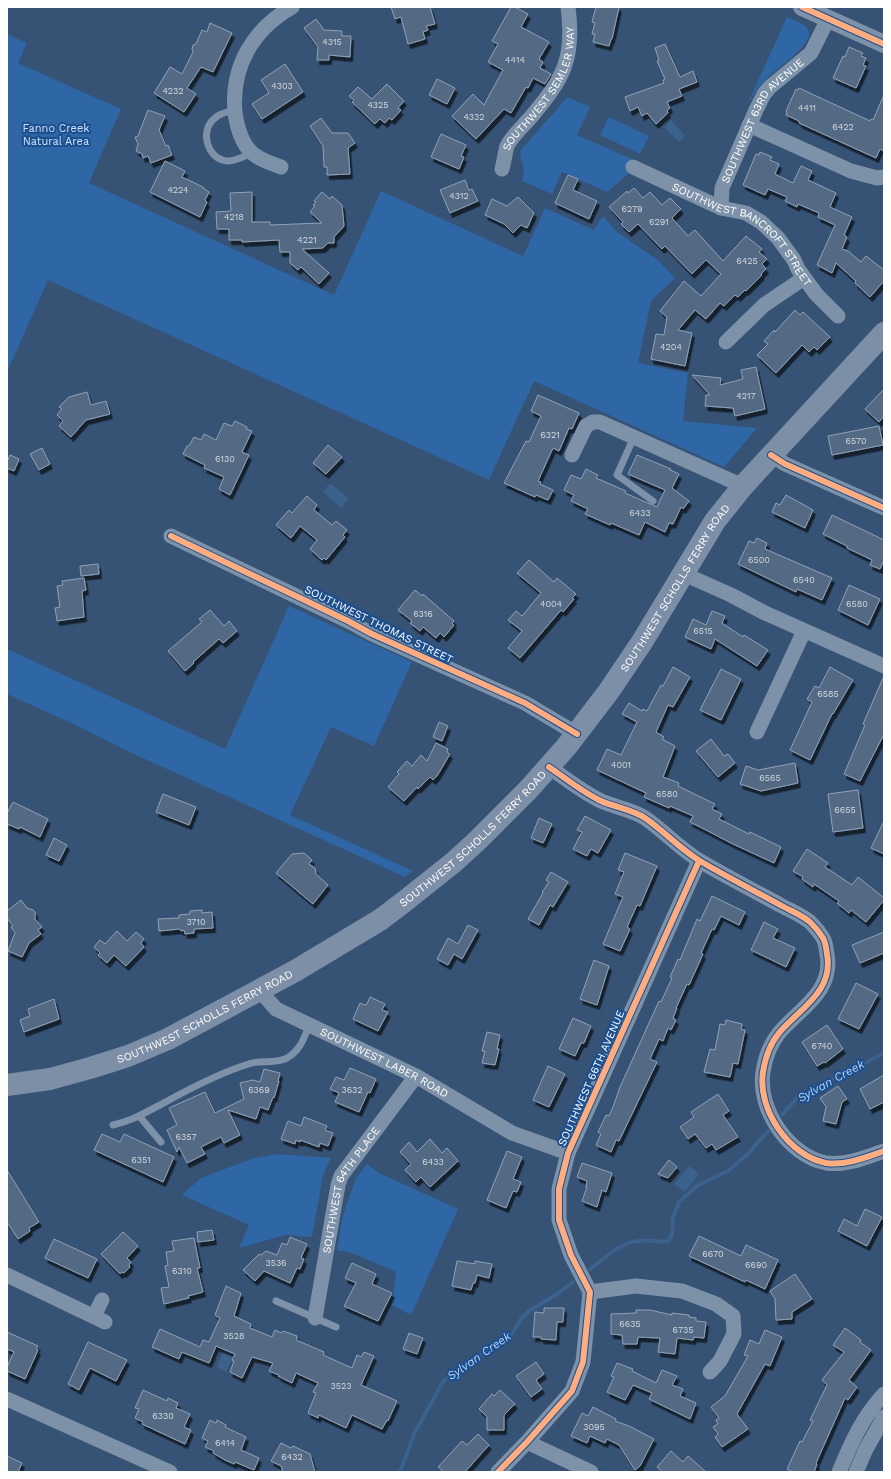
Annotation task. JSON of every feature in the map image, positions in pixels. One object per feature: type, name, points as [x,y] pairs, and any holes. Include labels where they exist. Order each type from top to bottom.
[{"type":"main road","name":"SOUTHWEST SCHOLLS FERRY ROAD","points":[[7,1085],[50,1079],[90,1068],[128,1056],[186,1031],[260,991],[380,920],[405,902],[454,862],[528,790],[577,734],[609,691],[642,642],[715,521],[743,486],[884,333]]},
{"type":"street","points":[[281,167],[258,158],[247,148],[238,129],[235,110],[237,76],[246,51],[253,41],[272,19],[292,7]]},
{"type":"street","name":"SOUTHWEST SEMLER WAY","points":[[502,169],[508,144],[551,93],[563,71],[568,58],[571,42],[568,7]]},
{"type":"street","points":[[802,7],[884,44]]},
{"type":"street","name":"SOUTHWEST 63RD AVENUE","points":[[721,208],[722,188],[764,94],[770,87],[811,53],[828,19]]},
{"type":"street","points":[[749,125],[851,171],[877,178],[884,177]]},
{"type":"street","name":"SOUTHWEST BANCROFT STREET","points":[[633,167],[721,208],[746,214],[770,229],[794,260],[804,278],[816,294],[838,316]]},
{"type":"street","points":[[726,342],[764,305],[804,278]]},
{"type":"street","points":[[572,455],[586,426],[593,422],[608,425],[743,486]]},
{"type":"street","points":[[771,455],[785,464],[883,506]]},
{"type":"street","name":"SOUTHWEST THOMAS STREET","points":[[171,536],[372,634],[525,704],[577,734]]},
{"type":"street","points":[[684,574],[804,631],[884,666]]},
{"type":"street","points":[[757,732],[804,631]]},
{"type":"street","points":[[548,767],[598,800],[644,818],[699,861],[810,922],[824,939],[828,961],[826,978],[816,997],[779,1032],[769,1050],[763,1072],[762,1087],[764,1100],[769,1113],[787,1140],[797,1149],[818,1161],[830,1163],[847,1162],[884,1151]]},
{"type":"street","name":"SOUTHWEST 66TH AVENUE","points":[[590,1292],[570,1254],[559,1220],[559,1189],[568,1153],[699,861]]},
{"type":"street","name":"SOUTHWEST LABER ROAD","points":[[260,991],[276,1009],[416,1076],[512,1133],[568,1153]]},
{"type":"street","name":"SOUTHWEST 64TH PLACE","points":[[315,1318],[338,1185],[341,1176],[416,1076]]},
{"type":"street","points":[[7,1275],[100,1319],[102,1300]]},
{"type":"street","points":[[498,1472],[572,1391],[583,1362],[590,1292],[636,1286],[682,1292],[716,1304],[733,1316],[734,1334],[720,1361],[710,1372]]},
{"type":"street","points":[[839,1472],[858,1430],[870,1409],[884,1394]]},
{"type":"street","points":[[7,1399],[170,1472]]},
{"type":"street","points":[[856,1472],[866,1449],[884,1417]]},
{"type":"street","points":[[527,1442],[591,1472]]},
{"type":"lane","points":[[235,110],[223,113],[214,118],[208,125],[207,143],[212,153],[222,160],[233,160],[252,153]]},
{"type":"lane","points":[[634,437],[617,475],[653,501]]},
{"type":"lane","points":[[113,1125],[140,1117],[159,1105],[225,1073],[252,1063],[274,1062],[286,1059],[294,1054],[301,1045],[309,1026]]},
{"type":"lane","points":[[140,1117],[161,1142]]},
{"type":"lane","points":[[276,1302],[336,1327]]},
{"type":"green space","points":[[787,17],[800,23],[808,29],[808,38],[805,44],[792,57],[763,82],[746,107]]},
{"type":"green space","name":"Fanno Creek Natural Area","points":[[7,34],[27,43],[18,63],[121,109],[89,183],[334,295],[381,191],[523,256],[545,208],[594,230],[603,216],[617,232],[659,261],[675,278],[651,301],[638,363],[688,373],[683,421],[757,428],[724,467],[534,381],[489,480],[48,280],[7,372]]},
{"type":"green space","points":[[567,97],[590,107],[577,135],[634,160],[628,174],[607,192],[562,172],[552,194],[522,181],[524,171],[520,157],[521,150]]},
{"type":"green space","points":[[609,117],[649,136],[640,154],[600,135]]},
{"type":"green space","points":[[289,606],[412,662],[374,746],[331,727],[290,815],[413,871],[405,877],[123,749],[71,723],[7,694],[7,649],[225,749]]},
{"type":"green space","points":[[278,1154],[331,1158],[323,1175],[312,1237],[286,1235],[239,1248],[249,1225],[182,1195],[201,1178],[254,1158]]},
{"type":"green space","points":[[367,1164],[379,1173],[458,1209],[411,1315],[392,1305],[396,1272],[352,1253],[337,1250],[343,1215],[356,1178]]},
{"type":"shaded area","points":[[671,120],[685,136],[679,142],[664,127]]},
{"type":"shaded area","points":[[330,483],[349,499],[341,508],[323,492]]},
{"type":"shaded area","points":[[689,1166],[699,1174],[685,1192],[674,1184]]},
{"type":"shaded area","points":[[225,1348],[235,1352],[226,1372],[217,1366]]},
{"type":"building","points":[[391,7],[430,7],[435,24],[426,26],[428,30],[423,32],[425,39],[408,44],[401,17],[395,19]]},
{"type":"building","points":[[511,7],[515,7],[528,14],[521,27],[549,42],[539,59],[543,62],[540,68],[551,74],[545,84],[533,78],[511,113],[504,109],[476,139],[452,116],[473,94],[484,105],[503,70],[488,62],[498,44],[492,41]]},
{"type":"building","points":[[596,7],[619,7],[609,46],[593,42],[595,34],[592,34],[595,23],[592,22]]},
{"type":"building","points":[[316,19],[324,30],[342,31],[342,36],[351,36],[350,57],[329,55],[329,60],[317,60],[318,47],[304,28]]},
{"type":"building","points":[[210,23],[232,33],[213,72],[201,67],[187,88],[196,94],[184,112],[154,93],[170,67],[182,74],[193,52],[193,45],[196,44],[202,30],[207,32]]},
{"type":"building","points":[[665,44],[680,77],[693,71],[697,82],[679,89],[682,96],[667,102],[670,108],[667,111],[668,113],[656,124],[647,113],[642,116],[638,107],[630,111],[625,97],[664,83],[663,80],[665,79],[657,61],[659,60],[655,48]]},
{"type":"building","points":[[849,47],[863,53],[861,56],[866,58],[863,65],[866,66],[856,88],[833,78],[843,56],[845,57]]},
{"type":"building","points":[[285,64],[303,92],[262,119],[252,104],[269,93],[261,80]]},
{"type":"building","points":[[437,79],[455,88],[447,104],[429,95]]},
{"type":"building","points":[[387,84],[404,101],[398,108],[401,110],[392,120],[389,118],[385,123],[380,119],[375,124],[352,102],[354,100],[349,96],[358,87],[372,99]]},
{"type":"building","points":[[799,88],[870,121],[871,119],[873,120],[884,95],[884,151],[880,149],[876,158],[799,123],[799,121],[786,115],[786,111],[796,89],[798,90]]},
{"type":"building","points":[[148,110],[165,116],[159,130],[172,155],[151,163],[148,156],[143,158],[142,154],[136,151],[138,144],[135,137],[138,136]]},
{"type":"building","points":[[321,118],[332,133],[348,133],[355,143],[348,148],[350,174],[327,175],[327,167],[324,167],[323,146],[310,126]]},
{"type":"building","points":[[441,134],[466,145],[461,156],[464,157],[459,169],[431,157]]},
{"type":"building","points":[[760,152],[772,157],[770,160],[779,164],[775,174],[793,183],[801,166],[812,171],[808,180],[836,193],[830,207],[852,217],[844,235],[847,237],[842,249],[848,251],[861,262],[866,256],[884,270],[884,281],[870,297],[855,283],[856,281],[836,263],[832,273],[817,265],[835,225],[818,217],[819,213],[798,204],[797,207],[785,201],[787,197],[768,189],[765,195],[743,185],[756,154],[759,155]]},
{"type":"building","points":[[165,161],[185,171],[182,177],[203,187],[209,192],[205,200],[207,202],[200,217],[150,192]]},
{"type":"building","points":[[568,175],[578,179],[573,190],[597,201],[589,219],[555,203]]},
{"type":"building","points":[[465,180],[469,190],[472,189],[478,201],[450,213],[440,190]]},
{"type":"building","points":[[634,188],[643,198],[650,192],[662,205],[670,198],[681,209],[672,218],[688,236],[695,230],[723,261],[746,236],[762,249],[759,252],[767,259],[762,264],[766,269],[746,291],[745,290],[738,297],[735,295],[724,306],[720,303],[706,319],[695,310],[678,330],[692,333],[685,366],[651,359],[656,334],[664,335],[667,317],[660,311],[684,281],[701,296],[721,274],[706,260],[692,274],[665,246],[662,249],[638,224],[629,232],[621,224],[623,222],[609,207],[627,191],[628,193]]},
{"type":"building","points":[[252,192],[252,222],[270,222],[270,225],[322,223],[310,212],[315,206],[313,205],[316,202],[314,201],[322,192],[330,199],[332,196],[342,205],[344,226],[334,237],[334,243],[328,243],[323,248],[302,249],[329,273],[319,284],[301,267],[298,270],[290,263],[290,252],[280,252],[279,240],[242,242],[242,240],[229,240],[229,229],[217,229],[216,212],[231,211],[230,193]]},
{"type":"building","points":[[518,197],[534,213],[527,228],[521,225],[513,233],[504,224],[485,215],[492,199],[507,206]]},
{"type":"building","points":[[795,310],[800,315],[803,312],[830,337],[817,350],[814,347],[809,352],[802,345],[776,373],[757,355],[768,344],[764,341],[774,330],[775,332]]},
{"type":"building","points":[[756,367],[765,409],[735,416],[733,408],[705,406],[706,395],[710,395],[692,375],[721,378],[720,385],[743,379],[741,370]]},
{"type":"building","points":[[884,389],[884,416],[879,422],[865,409]]},
{"type":"building","points":[[87,392],[91,405],[106,401],[110,414],[86,420],[71,437],[59,426],[63,421],[57,415],[62,409],[59,407],[69,397]]},
{"type":"building","points":[[538,395],[579,413],[572,429],[569,428],[559,451],[553,448],[538,481],[541,482],[540,484],[553,490],[548,500],[536,495],[535,497],[504,483],[526,441],[529,442],[541,416],[531,411]]},
{"type":"building","points":[[235,421],[247,427],[246,429],[252,431],[242,452],[249,455],[230,495],[219,489],[224,477],[204,468],[205,465],[183,454],[194,437],[201,440],[204,434],[216,440],[224,423],[232,426]]},
{"type":"building","points":[[879,426],[883,445],[832,455],[828,436]]},
{"type":"building","points":[[328,445],[342,457],[326,474],[313,463]]},
{"type":"building","points":[[42,448],[50,464],[39,470],[30,454]]},
{"type":"building","points":[[10,455],[19,459],[14,471],[7,468],[7,462]]},
{"type":"building","points":[[637,455],[671,469],[670,470],[679,474],[672,488],[689,501],[683,509],[681,507],[673,524],[669,523],[665,532],[645,522],[639,535],[611,523],[610,525],[585,514],[588,509],[571,501],[574,495],[564,490],[571,475],[581,479],[586,469],[598,475],[596,478],[657,507],[665,490],[628,474]]},
{"type":"building","points":[[786,495],[813,510],[805,528],[772,512],[776,503],[780,505]]},
{"type":"building","points":[[307,496],[317,505],[314,510],[332,525],[336,521],[347,530],[343,535],[345,537],[326,560],[324,558],[322,560],[310,549],[317,540],[300,526],[291,538],[276,525],[289,510],[292,513]]},
{"type":"building","points":[[832,515],[884,540],[884,560],[880,569],[870,565],[872,560],[823,534]]},
{"type":"building","points":[[757,538],[767,543],[765,549],[832,578],[822,600],[797,589],[796,592],[738,564],[749,541],[754,543]]},
{"type":"building","points":[[529,560],[554,582],[557,578],[576,594],[572,598],[574,599],[563,612],[561,610],[520,658],[508,648],[522,631],[508,620],[516,611],[522,616],[541,593],[517,573]]},
{"type":"building","points":[[98,564],[99,574],[81,576],[80,566]]},
{"type":"building","points":[[84,578],[86,590],[82,591],[84,617],[57,621],[55,608],[60,607],[57,586],[63,585],[62,581]]},
{"type":"building","points":[[849,585],[880,599],[868,625],[838,610]]},
{"type":"building","points":[[415,590],[422,596],[423,594],[454,621],[452,623],[454,625],[444,637],[440,633],[436,638],[423,627],[420,631],[410,623],[412,621],[398,610]]},
{"type":"building","points":[[210,610],[224,626],[229,621],[237,631],[223,643],[219,639],[185,671],[168,651],[202,622],[199,619]]},
{"type":"building","points":[[712,611],[725,616],[722,623],[743,637],[744,635],[768,650],[757,666],[715,639],[711,649],[685,637],[693,619],[706,625]]},
{"type":"building","points":[[673,667],[690,677],[673,707],[668,705],[656,732],[664,737],[662,739],[675,746],[663,777],[679,783],[678,786],[715,804],[712,809],[722,814],[719,819],[749,834],[750,832],[781,847],[774,863],[690,822],[693,816],[670,806],[669,808],[644,797],[646,793],[597,770],[607,749],[621,755],[637,722],[622,714],[629,703],[642,711],[643,709],[647,711]]},
{"type":"building","points":[[830,667],[853,680],[832,714],[810,760],[790,750],[812,702],[807,699],[815,686],[819,688]]},
{"type":"building","points":[[721,669],[741,679],[721,720],[700,710]]},
{"type":"building","points":[[884,676],[884,734],[860,781],[844,774],[865,725],[863,724]]},
{"type":"building","points":[[439,722],[448,726],[442,741],[433,737]]},
{"type":"building","points":[[711,739],[724,756],[728,754],[735,763],[718,777],[696,751]]},
{"type":"building","points":[[436,743],[448,749],[447,752],[450,754],[437,776],[433,780],[430,777],[418,789],[417,787],[404,801],[388,787],[399,774],[397,772],[407,761],[412,766],[421,755],[427,761]]},
{"type":"building","points":[[795,763],[798,783],[761,791],[740,784],[746,766],[758,770]]},
{"type":"building","points":[[858,790],[863,828],[833,832],[828,794]]},
{"type":"building","points":[[163,794],[196,807],[189,825],[156,812]]},
{"type":"building","points":[[13,802],[48,819],[40,837],[20,827],[19,829],[7,824],[7,813]]},
{"type":"building","points":[[585,816],[611,830],[598,853],[591,849],[587,856],[573,849],[582,832],[577,830]]},
{"type":"building","points":[[539,818],[552,824],[543,843],[531,838]]},
{"type":"building","points":[[884,821],[884,854],[871,848]]},
{"type":"building","points":[[54,838],[67,845],[59,861],[46,855]]},
{"type":"building","points":[[807,849],[828,863],[825,867],[852,885],[858,877],[884,898],[866,922],[851,910],[849,913],[837,903],[839,901],[814,884],[813,887],[802,879],[803,877],[793,871]]},
{"type":"building","points":[[304,853],[312,860],[309,864],[315,868],[316,874],[328,885],[313,904],[276,873],[292,854]]},
{"type":"building","points":[[625,853],[657,866],[640,906],[637,905],[627,927],[630,929],[620,951],[603,944],[623,897],[615,894],[624,872],[618,870]]},
{"type":"building","points":[[551,872],[568,882],[553,907],[550,905],[539,925],[528,919],[549,882],[546,880]]},
{"type":"building","points":[[712,896],[745,912],[739,925],[721,916],[714,930],[712,929],[689,985],[687,984],[676,1008],[673,1018],[676,1020],[671,1030],[668,1028],[663,1041],[659,1039],[650,1059],[657,1062],[619,1141],[616,1140],[611,1152],[596,1145],[601,1134],[598,1132],[606,1115],[609,1116],[620,1087],[659,1001],[661,1002],[672,978],[670,977],[678,959],[680,960],[697,919],[700,921]]},
{"type":"building","points":[[21,900],[27,908],[35,912],[35,919],[42,927],[38,930],[41,934],[29,943],[22,957],[8,951],[15,933],[11,927],[13,926],[7,918],[7,911]]},
{"type":"building","points":[[202,910],[202,913],[212,912],[213,928],[194,929],[194,933],[185,934],[184,930],[181,931],[180,929],[159,931],[158,919],[179,918],[179,915],[190,914],[190,911]]},
{"type":"building","points":[[764,922],[778,929],[773,938],[795,948],[786,967],[751,950]]},
{"type":"building","points":[[468,925],[478,930],[462,959],[454,954],[448,965],[437,959],[448,938],[458,944]]},
{"type":"building","points":[[117,931],[127,941],[136,932],[144,939],[141,943],[144,947],[126,966],[114,955],[107,963],[98,955],[100,953],[94,947],[100,940],[105,944]]},
{"type":"building","points":[[884,932],[884,953],[860,963],[852,945]]},
{"type":"building","points":[[594,960],[609,966],[597,1005],[580,999]]},
{"type":"building","points":[[856,983],[878,994],[859,1029],[838,1019]]},
{"type":"building","points":[[370,997],[385,1004],[382,1010],[388,1012],[378,1031],[353,1019],[360,1003],[365,1005],[367,1004]]},
{"type":"building","points":[[54,999],[59,1019],[24,1032],[20,1020],[30,1016],[28,1009]]},
{"type":"building","points":[[573,1018],[591,1026],[584,1043],[581,1043],[575,1056],[559,1049]]},
{"type":"building","points":[[726,1020],[742,1024],[741,1029],[745,1030],[738,1064],[733,1063],[730,1077],[704,1072],[710,1049],[715,1050],[720,1024],[725,1025]]},
{"type":"building","points":[[827,1025],[843,1049],[825,1063],[824,1062],[817,1066],[802,1042]]},
{"type":"building","points":[[487,1032],[500,1035],[497,1049],[499,1049],[495,1065],[482,1063],[485,1051],[482,1051]]},
{"type":"building","points":[[548,1066],[565,1074],[549,1107],[533,1100]]},
{"type":"building","points":[[350,1068],[376,1079],[359,1112],[335,1102],[339,1093],[330,1089],[336,1077],[344,1080]]},
{"type":"building","points":[[264,1069],[280,1073],[274,1098],[273,1097],[268,1110],[260,1107],[256,1119],[228,1110],[240,1135],[224,1143],[221,1137],[201,1147],[205,1154],[187,1163],[179,1147],[177,1152],[167,1130],[177,1125],[169,1108],[205,1092],[215,1113],[244,1099],[240,1083],[253,1080],[260,1082]]},
{"type":"building","points":[[884,1075],[884,1102],[870,1109],[860,1089]]},
{"type":"building","points":[[838,1086],[847,1099],[842,1102],[836,1124],[823,1121],[826,1107],[820,1098]]},
{"type":"building","points":[[718,1094],[729,1111],[723,1115],[738,1137],[716,1150],[712,1144],[706,1148],[695,1134],[688,1139],[680,1127],[694,1117],[691,1112]]},
{"type":"building","points":[[304,1117],[327,1126],[325,1130],[333,1133],[328,1146],[320,1143],[319,1147],[300,1140],[300,1142],[296,1140],[295,1144],[281,1139],[288,1121],[301,1126]]},
{"type":"building","points":[[102,1134],[120,1142],[124,1134],[174,1157],[163,1182],[94,1150]]},
{"type":"building","points":[[430,1139],[442,1153],[447,1148],[458,1161],[430,1187],[421,1177],[416,1182],[405,1170],[411,1164],[400,1152],[409,1142],[417,1152]]},
{"type":"building","points":[[507,1151],[522,1157],[513,1179],[521,1182],[517,1192],[513,1191],[506,1208],[487,1200]]},
{"type":"building","points":[[669,1160],[677,1167],[668,1178],[658,1174]]},
{"type":"building","points":[[582,1163],[612,1173],[606,1192],[602,1190],[597,1207],[582,1201],[587,1187],[587,1181],[577,1177]]},
{"type":"building","points":[[7,1170],[39,1222],[29,1228],[30,1231],[18,1239],[7,1222]]},
{"type":"building","points":[[865,1209],[882,1217],[867,1246],[838,1231],[844,1219],[857,1226]]},
{"type":"building","points":[[212,1230],[214,1240],[198,1242],[197,1232]]},
{"type":"building","points":[[123,1232],[138,1246],[127,1258],[131,1262],[129,1265],[130,1267],[124,1273],[122,1272],[120,1274],[101,1254]]},
{"type":"building","points":[[699,1236],[741,1256],[746,1245],[778,1260],[765,1289],[746,1280],[745,1282],[689,1256]]},
{"type":"building","points":[[290,1237],[307,1244],[301,1258],[304,1259],[300,1269],[297,1268],[290,1283],[264,1271],[255,1281],[243,1270],[259,1254],[261,1255],[266,1251],[277,1255],[282,1243],[287,1245]]},
{"type":"building","points":[[194,1238],[200,1268],[197,1268],[203,1292],[188,1296],[189,1298],[164,1304],[161,1288],[169,1287],[165,1266],[168,1265],[166,1252],[174,1251],[172,1241]]},
{"type":"building","points":[[54,1239],[97,1259],[88,1278],[45,1258]]},
{"type":"building","points":[[457,1261],[475,1264],[475,1261],[492,1264],[489,1278],[477,1275],[471,1290],[452,1286]]},
{"type":"building","points":[[352,1263],[376,1274],[372,1284],[392,1293],[378,1321],[344,1306],[356,1283],[345,1278]]},
{"type":"building","points":[[795,1274],[812,1299],[792,1312],[792,1319],[776,1320],[775,1299],[770,1291]]},
{"type":"building","points":[[226,1286],[241,1293],[234,1316],[251,1324],[250,1328],[272,1337],[275,1330],[281,1333],[283,1331],[297,1336],[296,1340],[324,1352],[323,1355],[352,1368],[357,1355],[361,1357],[364,1352],[374,1356],[361,1385],[397,1401],[388,1421],[387,1420],[382,1429],[352,1415],[346,1428],[319,1415],[318,1418],[308,1413],[316,1393],[313,1392],[318,1383],[296,1373],[292,1383],[269,1371],[273,1363],[252,1357],[242,1378],[230,1372],[234,1361],[232,1360],[235,1354],[216,1346],[209,1363],[182,1352],[179,1359],[152,1347],[160,1329],[200,1347],[203,1340],[209,1342],[220,1318],[215,1315]]},
{"type":"building","points":[[544,1308],[564,1308],[563,1322],[557,1322],[556,1340],[533,1337],[535,1312],[544,1313]]},
{"type":"building","points":[[636,1310],[650,1310],[672,1315],[672,1313],[689,1315],[689,1317],[696,1318],[696,1321],[706,1322],[704,1338],[694,1337],[693,1340],[677,1338],[675,1354],[658,1352],[660,1338],[638,1337],[637,1344],[623,1344],[622,1335],[611,1334],[611,1314],[636,1313]]},
{"type":"building","points":[[845,1328],[871,1350],[849,1380],[857,1387],[848,1400],[845,1398],[816,1463],[814,1472],[793,1472],[787,1469],[800,1441],[802,1442],[813,1421],[810,1420],[827,1385],[822,1380],[844,1352],[833,1345]]},
{"type":"building","points":[[765,1330],[782,1337],[770,1366],[765,1364],[737,1414],[748,1429],[722,1447],[715,1437],[718,1434],[713,1427],[718,1424],[716,1420],[719,1418],[711,1407],[725,1396],[748,1356],[744,1355],[750,1340],[759,1344]]},
{"type":"building","points":[[7,1332],[38,1346],[36,1349],[38,1350],[25,1379],[7,1371],[7,1367],[14,1352],[7,1349]]},
{"type":"building","points":[[409,1333],[423,1338],[417,1354],[403,1349]]},
{"type":"building","points":[[88,1342],[127,1360],[116,1381],[90,1368],[79,1390],[68,1384]]},
{"type":"building","points":[[536,1362],[544,1374],[536,1380],[542,1389],[531,1397],[516,1376]]},
{"type":"building","points":[[617,1363],[633,1369],[632,1371],[656,1383],[662,1370],[677,1376],[672,1385],[683,1389],[680,1396],[696,1403],[690,1419],[649,1399],[652,1393],[633,1385],[625,1400],[607,1392],[614,1377],[611,1376]]},
{"type":"building","points":[[143,1390],[167,1401],[168,1398],[178,1403],[176,1408],[190,1414],[184,1427],[191,1430],[185,1444],[142,1424],[143,1422],[135,1418],[139,1409],[135,1408]]},
{"type":"building","points":[[500,1390],[515,1404],[504,1415],[504,1430],[487,1430],[487,1417],[479,1409],[492,1394],[494,1396]]},
{"type":"building","points":[[593,1407],[616,1419],[615,1421],[629,1426],[654,1439],[640,1466],[635,1470],[619,1445],[607,1439],[605,1443],[590,1436],[587,1443],[571,1436],[582,1413],[588,1416]]},
{"type":"building","points":[[210,1420],[216,1423],[217,1420],[226,1425],[225,1427],[246,1437],[241,1450],[259,1458],[254,1470],[235,1462],[234,1464],[225,1460],[213,1453],[214,1451],[205,1447],[208,1441],[202,1438]]},
{"type":"building","points":[[478,1434],[489,1445],[465,1472],[444,1472],[438,1467],[462,1441],[467,1445]]},
{"type":"building","points":[[281,1443],[291,1448],[293,1446],[310,1454],[315,1472],[283,1472],[281,1466],[271,1461]]},
{"type":"building","points":[[671,1451],[683,1462],[688,1456],[706,1472],[663,1472],[657,1467]]},
{"type":"building","points":[[7,1456],[22,1463],[18,1472],[7,1472]]},
{"type":"waterway","name":"Sylvan Creek","points":[[782,1115],[798,1097],[884,1053]]},
{"type":"waterway","name":"Sylvan Creek","points":[[590,1269],[618,1248],[631,1242],[669,1241],[672,1234],[673,1218],[679,1202],[698,1185],[728,1171],[748,1154],[768,1131]]},
{"type":"waterway","name":"Sylvan Creek","points":[[400,1472],[414,1434],[444,1380],[512,1334],[521,1319],[529,1311],[557,1294],[573,1282]]},
{"type":"cycle path","points":[[802,7],[884,44]]},
{"type":"cycle path","points":[[771,455],[785,464],[884,508]]},
{"type":"cycle path","points":[[171,536],[372,634],[525,703],[577,734]]},
{"type":"cycle path","points":[[549,767],[579,789],[599,800],[634,812],[645,818],[700,861],[808,920],[816,928],[823,938],[826,946],[828,967],[825,979],[813,999],[779,1033],[771,1047],[763,1072],[762,1086],[765,1101],[778,1129],[788,1141],[812,1159],[833,1164],[856,1160],[884,1151]]},
{"type":"cycle path","points":[[498,1472],[572,1391],[583,1362],[590,1292],[571,1255],[559,1220],[559,1189],[568,1153],[699,861]]}]
